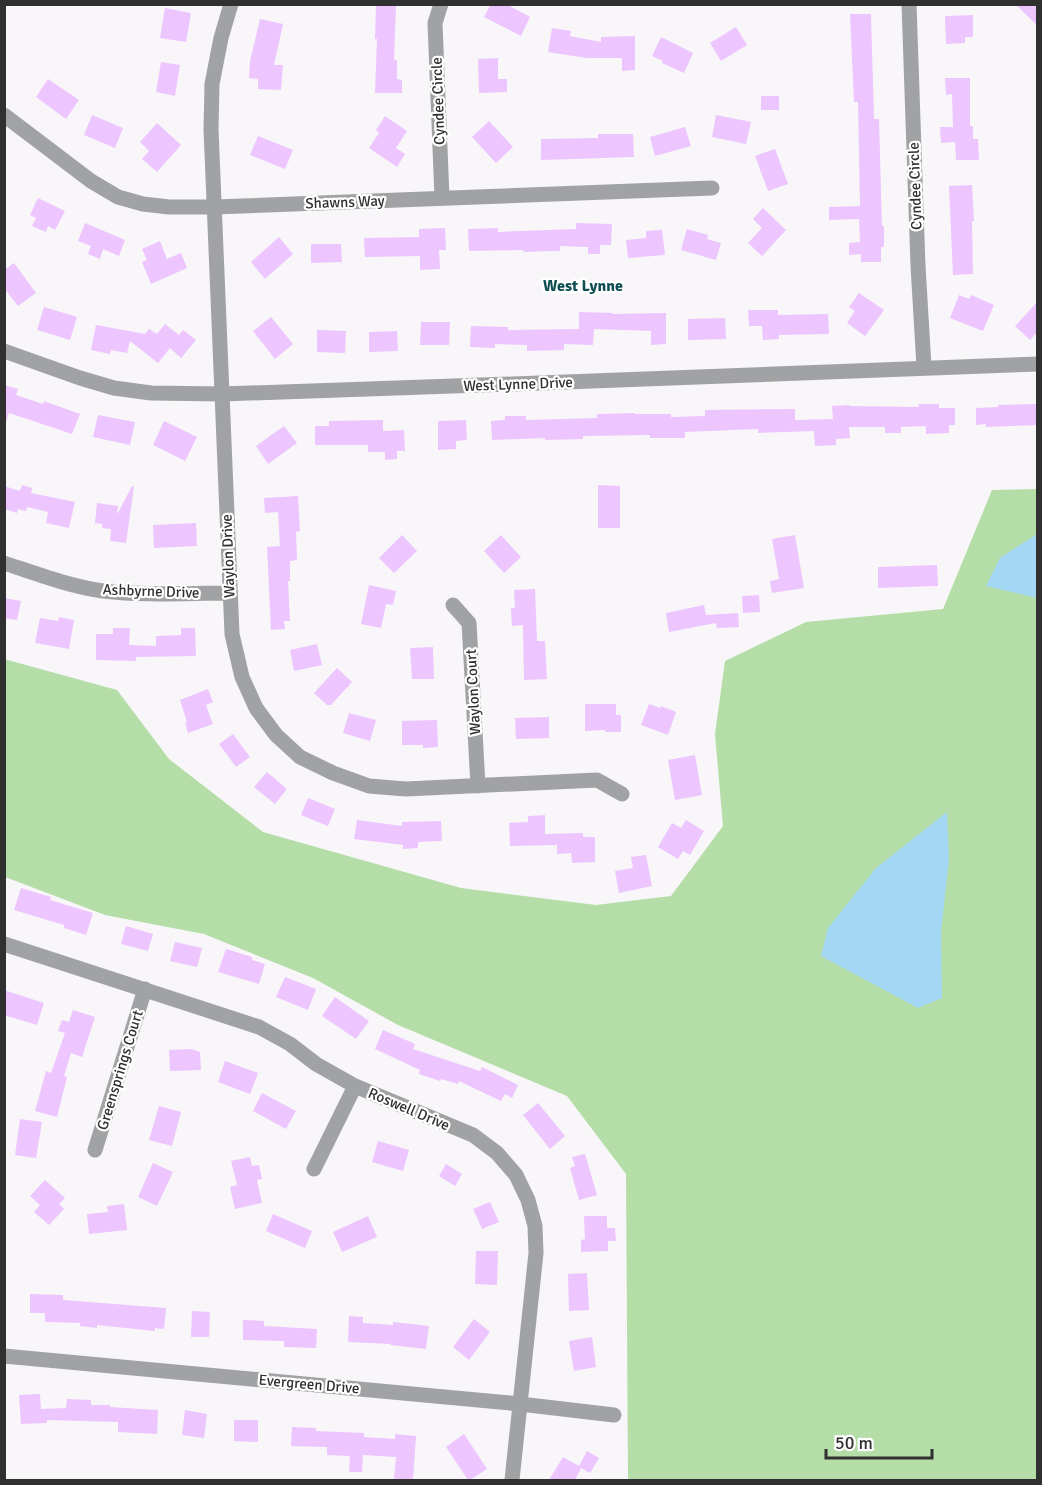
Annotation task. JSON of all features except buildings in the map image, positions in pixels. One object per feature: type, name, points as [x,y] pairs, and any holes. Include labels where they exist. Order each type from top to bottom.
[{"type":"street","name":"Waylon Drive","points":[[231,4],[221,38],[212,84],[211,129],[232,634],[242,677],[256,708],[276,735],[300,757],[333,773],[369,786],[406,789],[597,780],[622,794]]},
{"type":"street","name":"Cyndee Circle","points":[[441,4],[435,23],[442,198]]},
{"type":"street","name":"Cyndee Circle","points":[[909,4],[924,368]]},
{"type":"street","name":"Shawns Way","points":[[4,115],[91,181],[118,197],[143,204],[169,207],[712,188]]},
{"type":"street","name":"West Lynne Drive","points":[[4,351],[114,388],[151,393],[222,394],[1038,364]]},
{"type":"street","name":"Ashbyrne Drive","points":[[4,563],[69,584],[104,591],[229,593]]},
{"type":"street","name":"Waylon Court","points":[[453,604],[469,623],[478,786]]},
{"type":"street","name":"Roswell Drive","points":[[4,944],[259,1027],[355,1086],[473,1136],[497,1153],[516,1175],[528,1200],[535,1226],[536,1253],[512,1480]]},
{"type":"street","name":"Greensprings Court","points":[[95,1150],[145,989]]},
{"type":"street","points":[[314,1169],[355,1086]]},
{"type":"street","name":"Evergreen Drive","points":[[4,1356],[520,1404],[614,1415]]},
{"type":"green space","points":[[1037,489],[1037,1480],[628,1480],[626,1174],[567,1096],[398,1025],[313,978],[204,934],[105,915],[5,877],[4,659],[117,690],[169,759],[263,832],[461,888],[596,905],[671,896],[723,826],[715,734],[725,661],[806,622],[943,609],[992,490]]},
{"type":"water","points":[[1037,534],[1037,598],[986,586],[1000,558]]},
{"type":"water","points":[[947,812],[949,859],[941,932],[942,998],[918,1008],[821,956],[828,928],[876,868]]},
{"type":"district","name":"West Lynne","points":[[583,286]]}]
